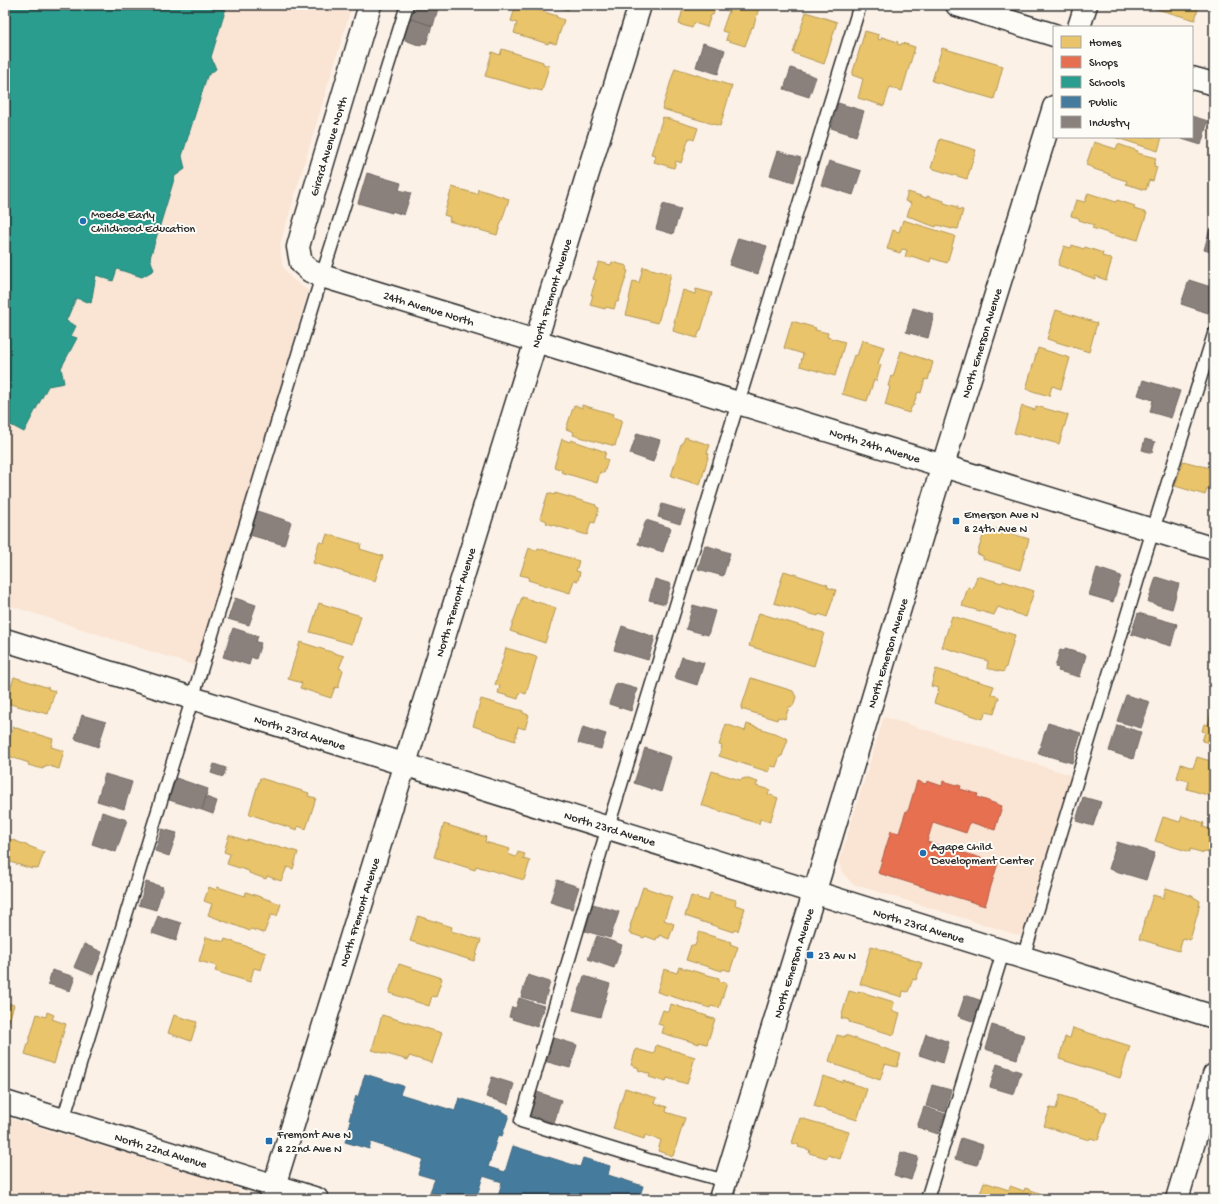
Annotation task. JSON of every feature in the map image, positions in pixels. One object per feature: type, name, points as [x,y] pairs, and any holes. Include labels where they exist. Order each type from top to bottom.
[{"type":"street","name":"Girard Avenue North","points":[[322,276],[310,271],[301,263],[298,247],[370,5]]},
{"type":"street","name":"North Fremont Avenue","points":[[272,1192],[640,5]]},
{"type":"street","points":[[957,5],[1053,35]]},
{"type":"street","points":[[1079,26],[1086,5]]},
{"type":"street","points":[[1193,78],[1214,84]]},
{"type":"street","name":"North Emerson Avenue","points":[[723,1190],[815,892],[943,465],[1053,110]]},
{"type":"street","name":"24th Avenue North","points":[[322,276],[536,341]]},
{"type":"street","name":"North 24th Avenue","points":[[536,341],[1214,549]]},
{"type":"street","name":"North 23rd Avenue","points":[[5,640],[1214,1017]]},
{"type":"street","points":[[1177,1199],[1214,1075]]},
{"type":"street","name":"North 22nd Avenue","points":[[5,1102],[63,1120],[272,1192],[317,1199]]},
{"type":"lane","points":[[63,1120],[322,276],[407,5]]},
{"type":"lane","points":[[723,1190],[648,1160],[521,1121],[608,827],[860,5]]},
{"type":"lane","points":[[927,1199],[1013,955],[1153,530],[1214,334]]},
{"type":"shaded area","points":[[5,5],[352,5],[280,244],[282,265],[291,278],[308,291],[199,667],[5,604]]},
{"type":"shaded area","points":[[884,717],[1071,775],[1021,936],[853,884],[842,872],[839,862]]},
{"type":"shaded area","points":[[5,1117],[232,1186],[241,1192],[246,1199],[5,1199]]},
{"type":"building: Homes","points":[[516,5],[523,5],[557,16],[556,17],[564,20],[556,44],[549,42],[548,44],[514,33],[517,23],[511,21]]},
{"type":"building: Homes","points":[[554,5],[570,5],[568,10]]},
{"type":"building: Homes","points":[[684,5],[716,5],[707,27],[694,23],[692,28],[679,24]]},
{"type":"building: Homes","points":[[731,5],[760,5],[753,28],[752,27],[745,46],[726,40],[728,33],[722,31]]},
{"type":"building: Homes","points":[[1153,5],[1199,5],[1195,20],[1153,8]]},
{"type":"building: Homes","points":[[806,12],[837,22],[824,64],[793,53]]},
{"type":"building: Homes","points":[[865,31],[879,35],[878,39],[881,40],[882,37],[898,42],[897,44],[901,45],[902,43],[915,47],[902,91],[890,87],[884,106],[858,98],[863,79],[852,75]]},
{"type":"building: Homes","points":[[942,48],[1003,66],[994,99],[932,81]]},
{"type":"building: Homes","points":[[502,49],[543,62],[543,64],[549,66],[542,91],[485,76],[492,52],[500,55]]},
{"type":"building: Homes","points":[[675,68],[732,86],[720,126],[662,109]]},
{"type":"building: Homes","points":[[663,117],[698,128],[694,140],[689,138],[681,163],[676,161],[674,168],[654,162],[656,155],[651,154]]},
{"type":"building: Homes","points":[[1117,138],[1162,138],[1158,151]]},
{"type":"building: Homes","points":[[940,139],[976,150],[967,179],[931,168]]},
{"type":"building: Homes","points":[[1094,142],[1116,149],[1118,144],[1138,151],[1137,153],[1156,158],[1154,166],[1157,167],[1153,181],[1149,180],[1146,190],[1126,184],[1127,181],[1108,175],[1109,174],[1086,165]]},
{"type":"building: Homes","points":[[452,187],[477,194],[478,189],[509,199],[497,235],[449,221],[450,217],[444,215]]},
{"type":"building: Homes","points":[[908,192],[927,198],[927,196],[944,201],[944,203],[963,210],[958,229],[937,225],[936,227],[907,216],[911,203],[905,201]]},
{"type":"building: Homes","points":[[1088,193],[1116,202],[1117,200],[1135,206],[1134,209],[1147,213],[1138,240],[1124,236],[1124,238],[1092,228],[1094,225],[1071,216],[1076,200],[1085,202]]},
{"type":"building: Homes","points":[[903,220],[955,236],[947,263],[931,258],[930,262],[911,256],[910,258],[905,257],[907,250],[902,249],[900,253],[887,249],[893,230],[899,232]]},
{"type":"building: Homes","points":[[1072,245],[1084,249],[1085,247],[1103,253],[1102,256],[1112,259],[1106,280],[1095,276],[1095,279],[1058,265],[1064,246],[1071,248]]},
{"type":"building: Homes","points":[[599,262],[611,265],[612,262],[627,266],[626,270],[628,271],[618,302],[616,302],[614,309],[606,307],[605,309],[590,305],[593,295],[591,295],[596,280],[593,279]]},
{"type":"building: Homes","points":[[643,267],[671,274],[658,323],[626,315],[633,281],[639,283]]},
{"type":"building: Homes","points":[[696,289],[712,293],[701,330],[697,338],[673,331],[683,290],[695,294]]},
{"type":"building: Homes","points":[[1056,310],[1097,323],[1089,352],[1047,339]]},
{"type":"building: Homes","points":[[792,321],[816,328],[815,330],[828,333],[827,337],[845,342],[835,376],[800,366],[803,354],[784,348]]},
{"type":"building: Homes","points":[[862,340],[884,347],[878,364],[881,365],[876,381],[874,380],[867,401],[842,394],[854,355],[857,356]]},
{"type":"building: Homes","points":[[1038,348],[1070,358],[1061,389],[1052,386],[1049,396],[1026,389]]},
{"type":"building: Homes","points":[[901,351],[933,362],[928,380],[925,379],[921,393],[918,392],[909,413],[885,405],[890,387],[888,386],[891,376],[893,377]]},
{"type":"building: Homes","points":[[574,405],[582,408],[582,405],[613,414],[612,417],[622,420],[615,446],[573,435],[574,432],[566,429]]},
{"type":"building: Homes","points":[[1022,406],[1035,410],[1036,406],[1068,415],[1059,444],[1014,433]]},
{"type":"building: Homes","points":[[685,437],[710,445],[707,453],[709,454],[700,485],[671,476],[681,444],[682,445]]},
{"type":"building: Homes","points":[[562,439],[570,442],[571,440],[606,452],[604,458],[608,460],[604,473],[600,472],[597,483],[561,472],[562,470],[554,467]]},
{"type":"building: Homes","points":[[1183,461],[1214,469],[1212,476],[1214,477],[1214,491],[1207,489],[1205,495],[1175,486]]},
{"type":"building: Homes","points":[[548,493],[555,495],[555,493],[596,505],[596,507],[599,508],[595,523],[591,522],[587,535],[546,523],[547,521],[540,518]]},
{"type":"building: Homes","points":[[986,527],[1029,539],[1020,570],[983,559],[983,556],[977,554]]},
{"type":"building: Homes","points":[[327,534],[361,544],[360,549],[383,556],[375,581],[313,563],[319,542],[324,543]]},
{"type":"building: Homes","points":[[529,548],[537,551],[538,548],[579,561],[576,571],[580,572],[578,581],[574,580],[570,593],[528,580],[529,577],[520,575]]},
{"type":"building: Homes","points":[[784,571],[828,585],[827,587],[836,590],[827,617],[819,614],[818,616],[774,603]]},
{"type":"building: Homes","points":[[977,576],[1002,583],[1003,581],[1034,591],[1026,617],[998,607],[994,615],[962,606],[968,587],[973,589]]},
{"type":"building: Homes","points":[[522,597],[556,608],[545,643],[510,631]]},
{"type":"building: Homes","points":[[319,603],[361,616],[352,644],[310,632]]},
{"type":"building: Homes","points":[[759,613],[824,633],[814,666],[749,646]]},
{"type":"building: Homes","points":[[952,616],[1015,635],[1006,667],[1003,672],[987,668],[988,661],[942,647]]},
{"type":"building: Homes","points":[[300,642],[344,656],[339,668],[343,670],[338,688],[335,687],[331,698],[300,688],[302,683],[288,679]]},
{"type":"building: Homes","points":[[506,648],[537,657],[526,694],[520,692],[518,699],[498,693],[500,686],[495,685]]},
{"type":"building: Homes","points":[[1214,650],[1214,663],[1211,661]]},
{"type":"building: Homes","points":[[936,669],[994,686],[991,694],[999,697],[994,714],[986,712],[983,719],[934,703],[939,688],[931,686]]},
{"type":"building: Homes","points":[[14,677],[55,691],[48,714],[6,703]]},
{"type":"building: Homes","points":[[751,678],[793,691],[796,697],[793,706],[789,707],[785,719],[778,717],[777,720],[741,709]]},
{"type":"building: Homes","points":[[481,699],[523,711],[523,713],[529,715],[525,729],[518,727],[515,741],[473,726]]},
{"type":"building: Homes","points":[[1212,710],[1214,710],[1214,744],[1202,741],[1205,732],[1202,731],[1204,724],[1208,725]]},
{"type":"building: Homes","points":[[726,724],[745,731],[747,724],[788,739],[776,767],[771,766],[769,772],[719,756],[722,746],[719,745]]},
{"type":"building: Homes","points":[[13,727],[53,739],[51,747],[64,751],[59,769],[46,765],[43,769],[28,765],[29,763],[5,755]]},
{"type":"building: Homes","points":[[1197,757],[1214,762],[1214,797],[1187,789],[1189,781],[1177,778],[1181,764],[1193,768]]},
{"type":"building: Homes","points":[[712,771],[740,780],[745,778],[758,782],[756,786],[770,790],[768,794],[778,798],[770,822],[760,819],[759,824],[701,805]]},
{"type":"building: Homes","points":[[260,778],[309,793],[308,796],[316,798],[306,829],[298,826],[297,830],[249,814]]},
{"type":"building: Homes","points":[[1182,816],[1204,823],[1203,827],[1214,830],[1213,854],[1190,849],[1190,852],[1155,841],[1163,817],[1180,822]]},
{"type":"building: Homes","points":[[444,824],[486,837],[485,842],[510,849],[508,854],[516,857],[518,852],[525,854],[523,859],[530,861],[524,880],[476,866],[475,870],[434,857]]},
{"type":"building: Homes","points":[[229,835],[247,841],[247,839],[298,852],[293,869],[287,867],[281,881],[267,876],[266,879],[249,873],[249,871],[227,864],[230,854],[224,852]]},
{"type":"building: Homes","points":[[5,837],[44,852],[38,869],[32,867],[32,869],[7,861],[5,865]]},
{"type":"building: Homes","points":[[209,887],[216,890],[217,887],[245,896],[246,892],[281,904],[277,916],[271,915],[264,933],[251,929],[250,931],[208,915],[212,904],[204,901]]},
{"type":"building: Homes","points":[[643,887],[672,897],[664,920],[674,924],[669,939],[659,935],[659,938],[657,937],[656,940],[629,933]]},
{"type":"building: Homes","points":[[1166,888],[1192,896],[1200,901],[1190,940],[1183,938],[1179,951],[1139,939],[1153,895],[1163,898]]},
{"type":"building: Homes","points":[[710,893],[736,900],[735,905],[745,908],[738,931],[734,930],[733,932],[685,916],[691,896],[708,901]]},
{"type":"building: Homes","points":[[418,916],[452,927],[451,931],[481,940],[474,961],[410,941]]},
{"type":"building: Homes","points":[[699,932],[731,942],[730,944],[738,947],[730,971],[723,969],[722,971],[686,960],[691,945],[695,946]]},
{"type":"building: Homes","points":[[206,937],[224,942],[225,939],[266,953],[261,970],[254,968],[250,982],[215,971],[217,966],[199,961]]},
{"type":"building: Homes","points":[[871,946],[922,963],[916,980],[913,979],[908,992],[903,991],[902,997],[860,984]]},
{"type":"building: Homes","points":[[399,964],[442,978],[436,997],[432,996],[429,1006],[389,993]]},
{"type":"building: Homes","points":[[679,967],[719,978],[719,981],[727,983],[719,1008],[711,1006],[710,1008],[657,992],[664,969],[677,973]]},
{"type":"building: Homes","points":[[849,991],[857,993],[858,991],[894,1002],[892,1011],[900,1013],[894,1035],[849,1022],[849,1020],[841,1018]]},
{"type":"building: Homes","points":[[5,1002],[14,1005],[5,1033]]},
{"type":"building: Homes","points":[[671,1004],[715,1019],[707,1044],[699,1042],[699,1044],[662,1033],[664,1026],[658,1024],[663,1010],[669,1012]]},
{"type":"building: Homes","points":[[47,1012],[54,1015],[52,1019],[66,1024],[54,1064],[25,1054],[37,1014],[46,1017]]},
{"type":"building: Homes","points":[[174,1015],[197,1022],[191,1041],[168,1033]]},
{"type":"building: Homes","points":[[382,1015],[442,1033],[432,1063],[409,1056],[408,1060],[372,1050]]},
{"type":"building: Homes","points":[[1073,1028],[1130,1046],[1120,1078],[1059,1059],[1065,1037],[1070,1038]]},
{"type":"building: Homes","points":[[837,1035],[845,1037],[845,1035],[901,1054],[897,1067],[885,1064],[880,1080],[836,1065],[829,1061]]},
{"type":"building: Homes","points":[[656,1045],[695,1057],[687,1084],[667,1078],[666,1082],[649,1077],[650,1074],[638,1070],[639,1068],[631,1065],[636,1049],[654,1054]]},
{"type":"building: Homes","points":[[823,1076],[842,1082],[843,1080],[867,1089],[857,1120],[814,1106]]},
{"type":"building: Homes","points":[[625,1088],[657,1098],[655,1103],[667,1107],[666,1112],[685,1118],[673,1156],[658,1151],[661,1140],[645,1135],[644,1139],[613,1129]]},
{"type":"building: Homes","points":[[1060,1095],[1099,1108],[1099,1110],[1107,1113],[1098,1140],[1090,1138],[1089,1140],[1044,1126],[1050,1108],[1056,1109]]},
{"type":"building: Homes","points":[[800,1118],[849,1132],[840,1159],[828,1155],[827,1158],[809,1153],[810,1150],[798,1147],[799,1145],[792,1143]]},
{"type":"building: Homes","points":[[984,1182],[1009,1190],[1010,1186],[1024,1191],[1025,1188],[1045,1195],[1044,1199],[978,1199]]},
{"type":"building: Shops","name":"Agape Child Development Center","points":[[917,781],[926,784],[927,781],[942,786],[943,781],[961,786],[960,789],[978,794],[977,797],[1002,806],[995,830],[970,822],[966,833],[933,822],[927,842],[998,863],[985,906],[878,873],[891,831],[899,833],[906,811],[908,811]]},
{"type":"building: Schools","name":"Moede Early Childhood Education","points":[[5,5],[227,5],[211,57],[216,69],[207,76],[182,156],[185,169],[175,176],[150,258],[154,270],[142,277],[117,269],[113,281],[96,275],[91,303],[76,298],[66,321],[76,326],[71,336],[77,338],[61,368],[64,383],[48,386],[24,432],[5,422],[7,418],[5,417]]},
{"type":"building: Public","points":[[365,1074],[403,1086],[400,1094],[455,1111],[459,1098],[502,1111],[509,1115],[502,1136],[498,1135],[488,1167],[505,1172],[513,1146],[580,1167],[583,1158],[610,1166],[608,1175],[643,1186],[639,1199],[507,1199],[498,1196],[502,1182],[483,1176],[476,1199],[451,1199],[430,1192],[435,1179],[418,1174],[423,1159],[371,1142],[369,1149],[345,1142],[351,1121],[349,1120],[356,1096],[358,1097]]},
{"type":"building: Industry","points":[[413,5],[439,5],[433,26],[409,18]]},
{"type":"building: Industry","points":[[409,18],[432,26],[426,44],[422,43],[421,46],[405,40],[406,38],[402,37]]},
{"type":"building: Industry","points":[[703,43],[725,50],[718,74],[696,67]]},
{"type":"building: Industry","points":[[791,68],[816,77],[809,97],[784,89]]},
{"type":"building: Industry","points":[[838,103],[864,111],[856,136],[831,128]]},
{"type":"building: Industry","points":[[1193,116],[1208,121],[1201,145],[1182,139],[1193,138]]},
{"type":"building: Industry","points":[[778,151],[801,158],[794,182],[770,175]]},
{"type":"building: Industry","points":[[829,161],[861,171],[853,195],[821,185]]},
{"type":"building: Industry","points":[[367,173],[401,183],[399,190],[411,193],[404,215],[358,203]]},
{"type":"building: Industry","points":[[663,204],[681,209],[673,234],[656,229]]},
{"type":"building: Industry","points":[[1210,228],[1214,229],[1214,253],[1204,250]]},
{"type":"building: Industry","points":[[738,238],[767,246],[758,274],[729,265]]},
{"type":"building: Industry","points":[[1189,280],[1214,288],[1214,295],[1208,313],[1181,304]]},
{"type":"building: Industry","points":[[913,308],[934,314],[928,338],[906,332]]},
{"type":"building: Industry","points":[[1143,380],[1180,391],[1171,418],[1150,412],[1153,400],[1138,395]]},
{"type":"building: Industry","points":[[637,433],[660,440],[653,462],[630,454]]},
{"type":"building: Industry","points":[[1145,439],[1155,442],[1152,453],[1142,450]]},
{"type":"building: Industry","points":[[662,504],[685,511],[680,524],[658,517]]},
{"type":"building: Industry","points":[[257,511],[291,522],[284,545],[250,535]]},
{"type":"building: Industry","points":[[646,520],[671,528],[663,552],[638,544]]},
{"type":"building: Industry","points":[[705,545],[730,553],[723,576],[698,569]]},
{"type":"building: Industry","points":[[1097,568],[1121,576],[1113,602],[1089,595]]},
{"type":"building: Industry","points":[[1156,577],[1179,584],[1172,609],[1148,602]]},
{"type":"building: Industry","points":[[655,579],[671,584],[665,604],[649,600]]},
{"type":"building: Industry","points":[[235,598],[256,605],[249,625],[228,619]]},
{"type":"building: Industry","points":[[693,605],[715,611],[708,635],[686,629]]},
{"type":"building: Industry","points":[[1138,613],[1177,624],[1171,646],[1131,634]]},
{"type":"building: Industry","points":[[622,626],[655,637],[648,660],[614,650]]},
{"type":"building: Industry","points":[[233,628],[258,636],[256,642],[261,643],[256,659],[251,657],[249,665],[223,657]]},
{"type":"building: Industry","points":[[1065,649],[1086,655],[1080,677],[1058,671],[1059,668],[1055,667],[1060,650],[1065,651]]},
{"type":"building: Industry","points":[[682,657],[704,663],[697,685],[675,678]]},
{"type":"building: Industry","points":[[616,683],[637,689],[631,711],[609,704]]},
{"type":"building: Industry","points":[[1126,695],[1150,702],[1141,728],[1117,721]]},
{"type":"building: Industry","points":[[82,715],[106,722],[98,747],[75,739]]},
{"type":"building: Industry","points":[[1048,723],[1081,733],[1072,763],[1038,753]]},
{"type":"building: Industry","points":[[1117,725],[1141,732],[1133,759],[1109,751]]},
{"type":"building: Industry","points":[[583,727],[606,734],[601,749],[578,743]]},
{"type":"building: Industry","points":[[645,748],[671,757],[661,792],[634,783]]},
{"type":"building: Industry","points":[[214,764],[226,768],[223,777],[211,773]]},
{"type":"building: Industry","points":[[105,774],[132,782],[124,809],[97,801]]},
{"type":"building: Industry","points":[[176,778],[208,789],[202,810],[169,800]]},
{"type":"building: Industry","points":[[206,797],[217,801],[213,814],[202,810]]},
{"type":"building: Industry","points":[[1083,797],[1101,802],[1093,826],[1076,821]]},
{"type":"building: Industry","points":[[102,812],[127,820],[116,852],[92,844]]},
{"type":"building: Industry","points":[[162,829],[177,833],[169,856],[155,851]]},
{"type":"building: Industry","points":[[1117,842],[1155,853],[1146,880],[1109,869]]},
{"type":"building: Industry","points":[[557,880],[579,887],[572,909],[550,902]]},
{"type":"building: Industry","points":[[146,882],[163,887],[156,910],[139,905]]},
{"type":"building: Industry","points":[[593,904],[619,912],[610,938],[585,931]]},
{"type":"building: Industry","points":[[158,916],[181,923],[176,941],[152,933]]},
{"type":"building: Industry","points":[[597,936],[622,945],[614,968],[588,959]]},
{"type":"building: Industry","points":[[84,944],[102,952],[93,975],[74,967]]},
{"type":"building: Industry","points":[[52,970],[75,977],[70,991],[48,984]]},
{"type":"building: Industry","points":[[528,975],[550,982],[544,1003],[521,997]]},
{"type":"building: Industry","points":[[584,976],[610,984],[600,1017],[573,1010]]},
{"type":"building: Industry","points":[[965,995],[982,1001],[975,1022],[958,1016]]},
{"type":"building: Industry","points":[[519,998],[544,1006],[537,1027],[509,1017],[512,1007],[516,1008]]},
{"type":"building: Industry","points":[[992,1025],[1024,1035],[1017,1059],[985,1049]]},
{"type":"building: Industry","points":[[926,1034],[949,1042],[943,1063],[919,1055]]},
{"type":"building: Industry","points":[[551,1037],[577,1045],[570,1068],[544,1061]]},
{"type":"building: Industry","points":[[997,1064],[1021,1072],[1014,1094],[990,1087]]},
{"type":"building: Industry","points":[[492,1077],[514,1084],[508,1104],[486,1097]]},
{"type":"building: Industry","points":[[932,1085],[951,1090],[945,1112],[926,1106]]},
{"type":"building: Industry","points":[[534,1091],[561,1100],[554,1123],[527,1114]]},
{"type":"building: Industry","points":[[924,1107],[945,1114],[938,1134],[917,1127]]},
{"type":"building: Industry","points":[[961,1138],[983,1145],[977,1165],[955,1159]]},
{"type":"building: Industry","points":[[901,1152],[918,1157],[911,1180],[894,1175]]},
{"type":"place","name":"Moede Early Childhood Education","points":[[83,221]]},
{"type":"place","name":"Emerson Ave N & 24th Ave N","points":[[956,521]]},
{"type":"place","name":"Agape Child Development Center","points":[[923,853]]},
{"type":"place","name":"23 Av N","points":[[810,955]]},
{"type":"place","name":"Fremont Ave N & 22nd Ave N","points":[[269,1141]]}]
